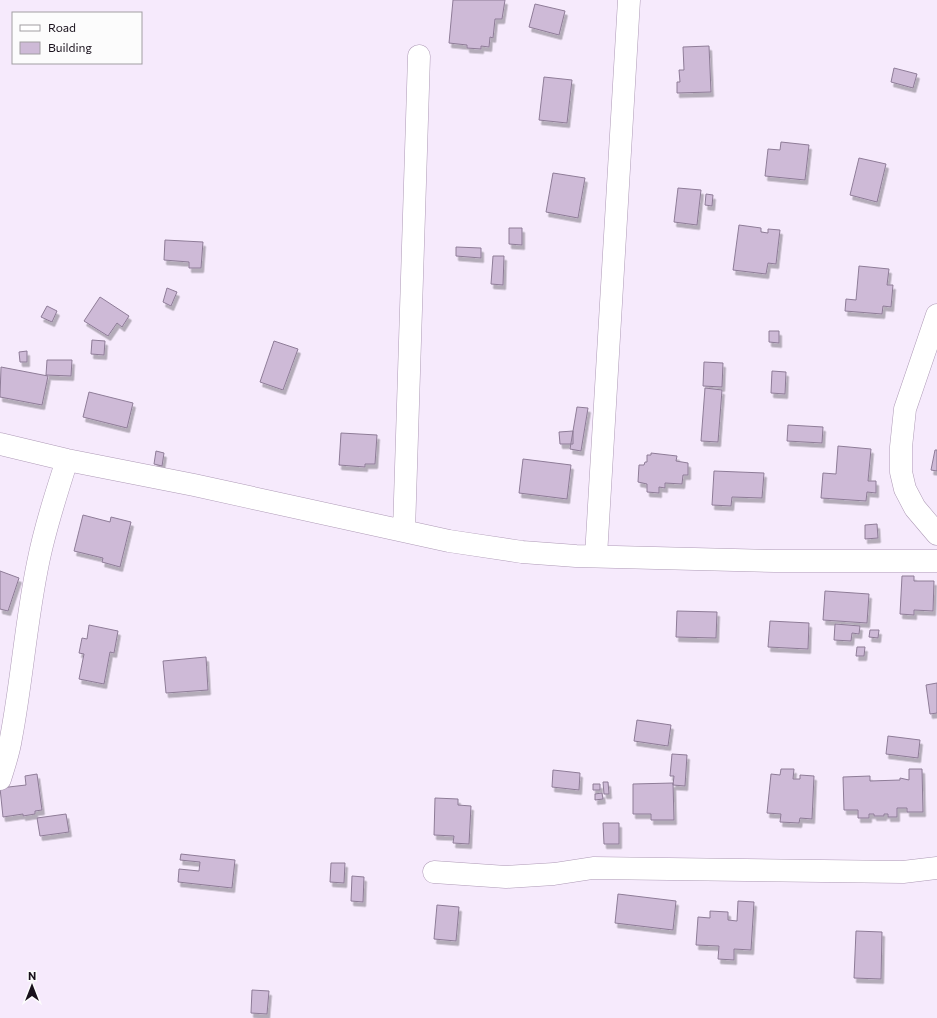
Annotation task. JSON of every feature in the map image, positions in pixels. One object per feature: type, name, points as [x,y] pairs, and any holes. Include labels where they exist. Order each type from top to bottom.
[{"type":"street","points":[[596,556],[630,0]]},
{"type":"street","points":[[404,531],[419,56]]},
{"type":"street","points":[[937,315],[905,409],[901,447],[901,472],[905,489],[915,508],[937,534]]},
{"type":"street","points":[[0,444],[66,460],[194,485],[449,541],[522,552],[596,556],[775,561],[937,561]]},
{"type":"street","points":[[0,779],[11,740],[20,688],[27,623],[38,563],[49,516],[66,460]]},
{"type":"street","points":[[434,872],[506,877],[554,874],[593,868],[903,872],[937,868]]},
{"type":"building","points":[[453,0],[505,0],[502,19],[495,19],[493,38],[490,37],[489,47],[481,46],[481,49],[467,48],[467,45],[449,43]]},
{"type":"building","points":[[535,4],[565,11],[559,35],[529,27]]},
{"type":"building","points":[[709,46],[711,92],[677,93],[677,82],[680,82],[679,70],[684,70],[683,47]]},
{"type":"building","points":[[894,68],[917,74],[913,88],[891,82]]},
{"type":"building","points":[[544,77],[572,80],[567,123],[539,120]]},
{"type":"building","points":[[781,142],[809,145],[805,180],[765,176],[768,149],[780,150]]},
{"type":"building","points":[[859,158],[886,164],[877,202],[850,195]]},
{"type":"building","points":[[553,173],[585,178],[578,218],[546,212]]},
{"type":"building","points":[[678,188],[701,190],[697,225],[674,222]]},
{"type":"building","points":[[706,194],[713,195],[712,206],[705,205]]},
{"type":"building","points":[[739,225],[761,228],[761,232],[768,233],[768,229],[780,230],[776,264],[768,263],[766,274],[733,270]]},
{"type":"building","points":[[509,228],[522,228],[522,245],[509,244]]},
{"type":"building","points":[[165,240],[203,242],[201,268],[189,268],[189,262],[164,260]]},
{"type":"building","points":[[456,247],[481,248],[481,258],[456,256]]},
{"type":"building","points":[[493,256],[504,256],[503,285],[491,284]]},
{"type":"building","points":[[859,266],[889,269],[887,285],[893,285],[891,307],[883,306],[882,314],[845,311],[846,299],[856,300]]},
{"type":"building","points":[[167,288],[177,292],[171,306],[163,302]]},
{"type":"building","points":[[100,297],[129,316],[122,327],[117,323],[108,336],[84,321]]},
{"type":"building","points":[[47,306],[57,311],[52,322],[41,317]]},
{"type":"building","points":[[769,331],[779,331],[779,343],[769,342]]},
{"type":"building","points":[[92,340],[105,341],[104,355],[91,354]]},
{"type":"building","points":[[274,341],[298,349],[283,390],[260,382]]},
{"type":"building","points":[[27,351],[27,362],[20,362],[19,352]]},
{"type":"building","points":[[47,360],[72,360],[71,376],[46,375]]},
{"type":"building","points":[[704,362],[723,363],[722,387],[703,386]]},
{"type":"building","points":[[1,367],[48,376],[42,405],[0,397]]},
{"type":"building","points":[[772,371],[786,372],[785,394],[771,393]]},
{"type":"building","points":[[705,388],[722,390],[718,442],[701,441]]},
{"type":"building","points":[[89,392],[133,403],[127,428],[83,417]]},
{"type":"building","points":[[577,407],[588,408],[581,451],[570,449]]},
{"type":"building","points":[[788,425],[823,427],[822,443],[787,441]]},
{"type":"building","points":[[573,431],[573,444],[560,444],[559,432]]},
{"type":"building","points":[[341,433],[377,435],[375,464],[365,464],[365,467],[339,465]]},
{"type":"building","points":[[838,446],[871,449],[868,481],[876,481],[876,493],[867,492],[866,501],[821,498],[823,473],[836,474]]},
{"type":"building","points":[[935,450],[937,450],[937,471],[931,470]]},
{"type":"building","points":[[156,451],[164,453],[162,466],[154,464]]},
{"type":"building","points":[[651,453],[677,456],[676,461],[688,463],[688,475],[683,475],[682,484],[665,483],[665,488],[659,487],[659,493],[647,492],[647,484],[638,482],[639,465],[644,465],[645,462],[647,462],[647,455],[651,455]]},
{"type":"building","points":[[523,459],[571,465],[567,499],[519,493]]},
{"type":"building","points":[[714,471],[764,473],[762,498],[732,497],[731,506],[712,505]]},
{"type":"building","points":[[83,515],[110,522],[111,517],[131,522],[120,567],[102,562],[103,558],[74,551]]},
{"type":"building","points":[[877,524],[878,538],[865,539],[865,525]]},
{"type":"building","points":[[0,571],[19,578],[8,611],[0,609]]},
{"type":"building","points":[[902,576],[914,576],[914,581],[934,581],[933,611],[914,610],[914,615],[900,614]]},
{"type":"building","points":[[825,591],[869,594],[867,623],[823,620]]},
{"type":"building","points":[[677,611],[717,612],[716,638],[676,637]]},
{"type":"building","points":[[770,621],[809,623],[808,649],[768,647]]},
{"type":"building","points":[[835,624],[860,626],[859,634],[852,633],[851,641],[834,640]]},
{"type":"building","points":[[89,625],[118,631],[114,653],[110,652],[104,684],[79,679],[84,654],[79,653],[82,638],[87,639]]},
{"type":"building","points":[[870,630],[879,630],[878,638],[869,637]]},
{"type":"building","points":[[857,647],[865,647],[864,656],[856,656]]},
{"type":"building","points":[[206,657],[208,690],[166,693],[163,661]]},
{"type":"building","points":[[937,683],[937,713],[930,714],[926,685]]},
{"type":"building","points":[[637,720],[671,725],[668,746],[634,741]]},
{"type":"building","points":[[888,736],[920,740],[918,758],[886,754]]},
{"type":"building","points":[[672,754],[687,755],[685,786],[673,785],[674,776],[670,776]]},
{"type":"building","points":[[781,769],[794,769],[793,779],[800,779],[800,775],[814,776],[812,819],[800,818],[799,823],[780,822],[781,814],[767,813],[771,774],[780,775]]},
{"type":"building","points":[[909,769],[922,769],[923,812],[907,812],[907,808],[897,808],[897,817],[888,817],[888,814],[884,814],[884,816],[874,816],[874,814],[869,814],[869,818],[858,818],[858,810],[844,810],[843,777],[870,776],[870,781],[900,780],[900,778],[909,780]]},
{"type":"building","points":[[553,770],[580,773],[579,790],[552,787]]},
{"type":"building","points":[[37,774],[42,810],[35,811],[35,814],[3,817],[0,788],[26,785],[25,776]]},
{"type":"building","points":[[603,782],[608,782],[609,794],[604,794]]},
{"type":"building","points":[[673,783],[674,820],[651,820],[651,814],[633,814],[633,784]]},
{"type":"building","points":[[593,784],[600,784],[600,790],[593,790]]},
{"type":"building","points":[[602,793],[603,799],[595,800],[595,794]]},
{"type":"building","points":[[435,798],[458,799],[458,805],[471,806],[469,844],[453,843],[454,836],[434,835]]},
{"type":"building","points":[[66,814],[69,832],[40,836],[37,818]]},
{"type":"building","points":[[603,823],[619,823],[619,844],[604,844]]},
{"type":"building","points":[[181,854],[235,860],[232,888],[178,882],[179,869],[199,871],[200,862],[180,860]]},
{"type":"building","points":[[331,863],[345,863],[344,883],[330,882]]},
{"type":"building","points":[[352,876],[364,877],[363,902],[351,901]]},
{"type":"building","points":[[618,894],[676,901],[673,930],[615,923]]},
{"type":"building","points":[[738,901],[754,902],[751,950],[734,949],[734,960],[718,959],[719,946],[696,945],[698,917],[710,918],[710,911],[728,912],[728,920],[737,921]]},
{"type":"building","points":[[437,905],[459,907],[456,941],[434,939]]},
{"type":"building","points":[[856,931],[882,932],[881,979],[854,978]]},
{"type":"building","points":[[252,990],[269,991],[267,1014],[251,1013]]}]
